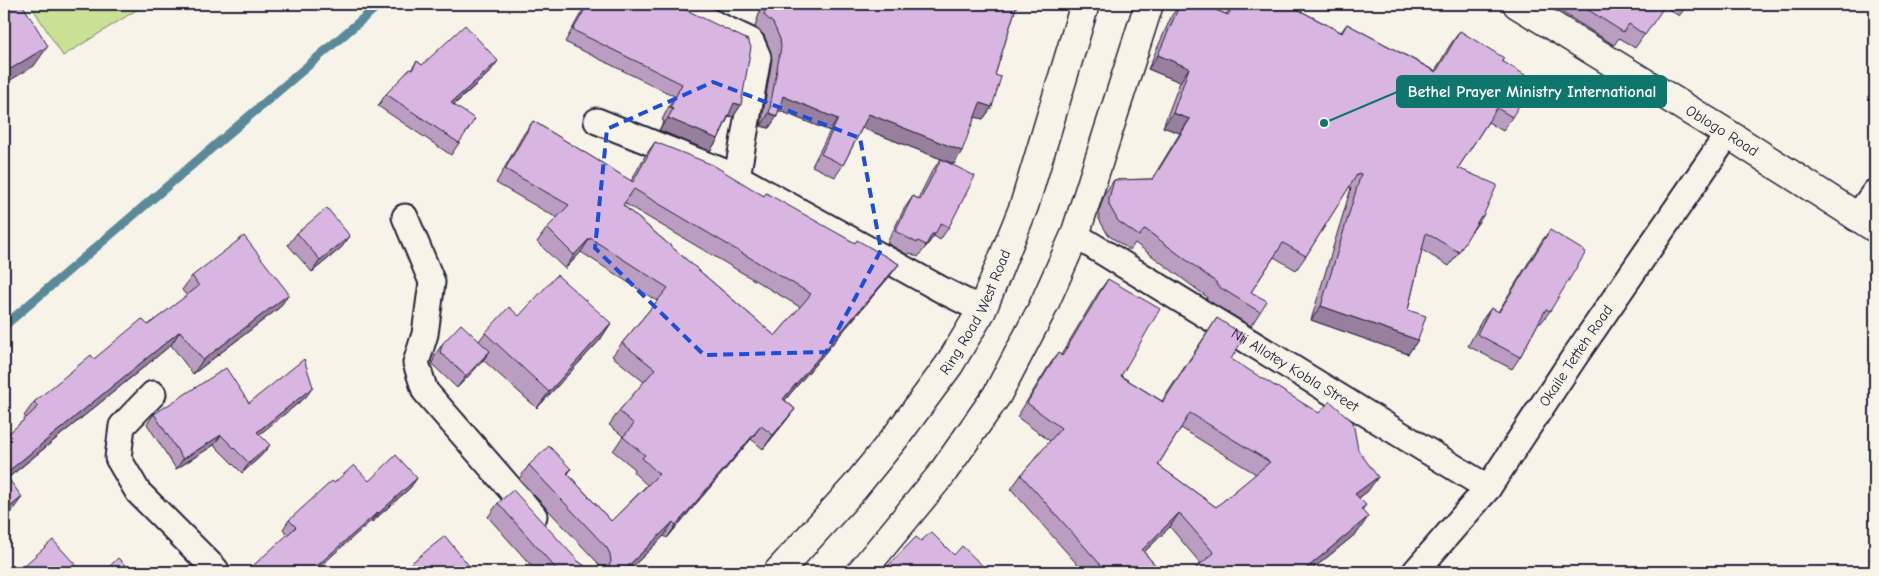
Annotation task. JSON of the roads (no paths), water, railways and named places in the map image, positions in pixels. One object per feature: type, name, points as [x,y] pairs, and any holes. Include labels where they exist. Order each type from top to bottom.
[{"type":"main road","name":"Ring Road West Road","points":[[778,572],[855,487],[898,434],[950,365],[982,310],[1024,206],[1085,4]]},
{"type":"main road","points":[[861,572],[941,475],[997,395],[1042,309],[1075,236],[1148,4]]},
{"type":"main road","name":"Oblogo Road","points":[[1518,4],[1728,134],[1866,223]]},
{"type":"street","points":[[672,4],[751,41],[758,57],[737,177]]},
{"type":"street","points":[[597,121],[737,177],[982,310]]},
{"type":"street","name":"Okaile Tetteh Road","points":[[1415,572],[1488,488],[1573,359],[1728,134]]},
{"type":"street","points":[[1866,223],[1875,192]]},
{"type":"street","points":[[405,217],[432,282],[426,334],[416,363],[425,391],[546,529]]},
{"type":"street","name":"Nii Allotey Kobla Street","points":[[1075,236],[1488,488]]},
{"type":"street","points":[[153,394],[122,426],[118,458],[138,492],[217,572]]},
{"type":"waterway","points":[[4,326],[380,4]]},
{"type":"place","name":"Bethel Prayer Ministry International","points":[[1324,123]]}]
